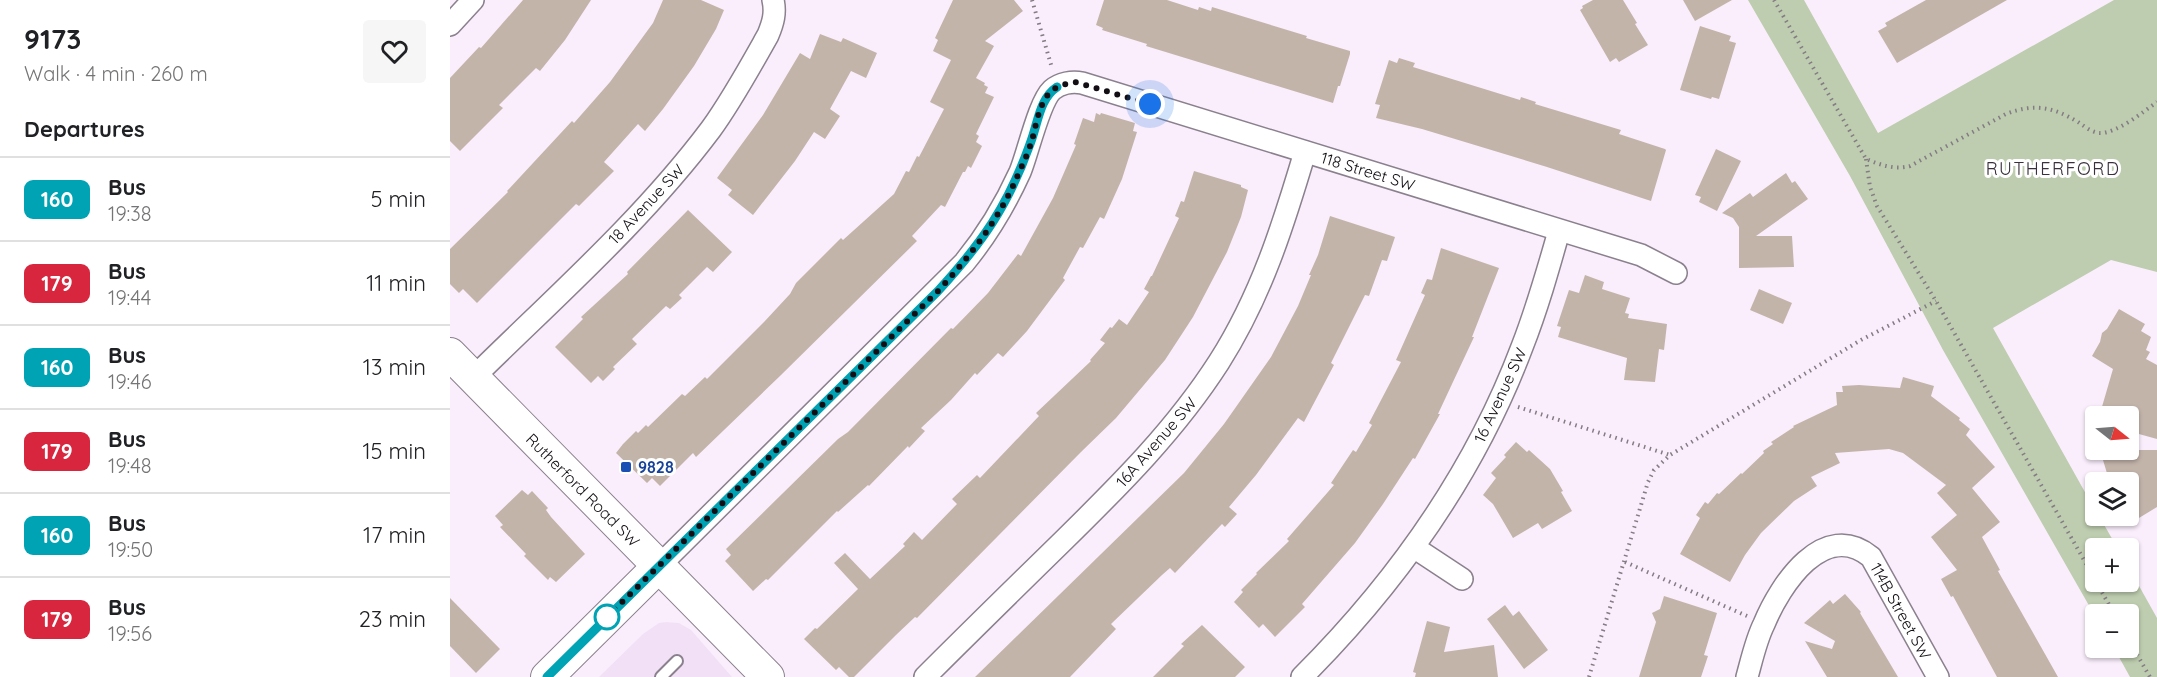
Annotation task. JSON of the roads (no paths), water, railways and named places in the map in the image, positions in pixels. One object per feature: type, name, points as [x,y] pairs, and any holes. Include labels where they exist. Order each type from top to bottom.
[{"type":"street","points":[[450,25],[473,0]]},
{"type":"street","name":"18 Avenue SW","points":[[473,378],[636,217],[683,165],[712,128],[761,47],[774,21],[773,0]]},
{"type":"street","name":"118 Street SW","points":[[658,567],[964,263],[994,222],[1009,194],[1031,142],[1041,107],[1057,87],[1075,82],[1082,83],[1641,255],[1676,273]]},
{"type":"street","name":"16A Avenue SW","points":[[925,677],[1119,486],[1175,425],[1198,394],[1247,313],[1262,280],[1277,245],[1305,152]]},
{"type":"street","name":"16 Avenue SW","points":[[1302,677],[1373,602],[1415,548],[1463,472],[1500,401],[1532,320],[1559,231]]},
{"type":"street","name":"Rutherford Road SW","points":[[450,354],[768,677]]},
{"type":"street","name":"114B Street SW","points":[[1747,677],[1762,626],[1785,586],[1797,570],[1813,556],[1837,544],[1860,548],[1871,557],[1938,677]]},
{"type":"street","points":[[1415,548],[1462,579]]},
{"type":"street","points":[[547,677],[658,567]]},
{"type":"lane","points":[[661,677],[677,661]]},
{"type":"place","name":"9828","points":[[626,467]]},
{"type":"district","name":"RUTHERFORD","points":[[2053,168]]}]
